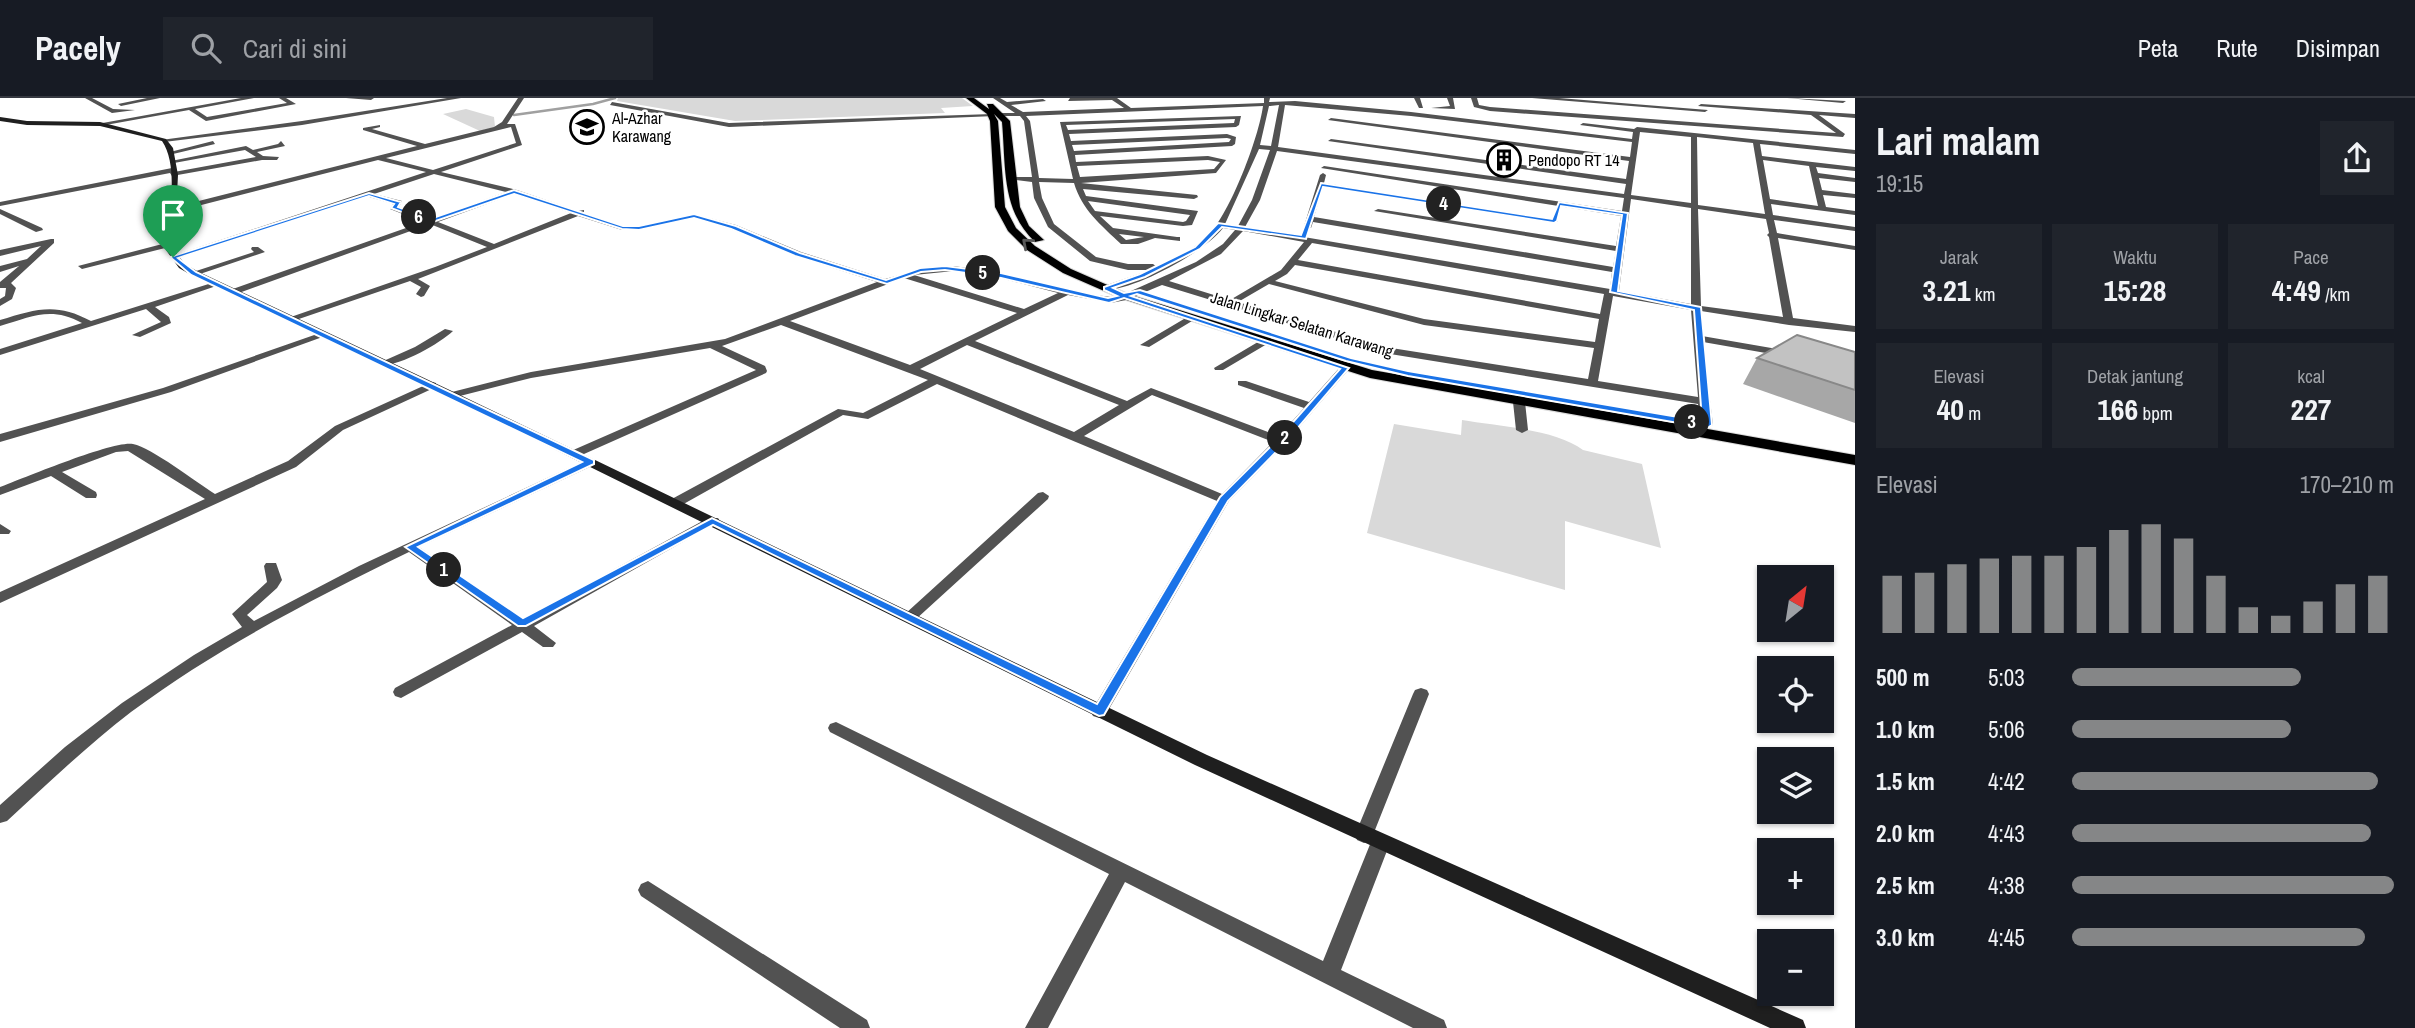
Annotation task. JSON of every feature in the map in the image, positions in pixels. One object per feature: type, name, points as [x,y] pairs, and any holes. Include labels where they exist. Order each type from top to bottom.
[{"type":"main road","points":[[968,98],[994,115]]},
{"type":"main road","points":[[979,98],[994,115]]},
{"type":"main road","name":"Jalan Lingkar Selatan Karawang","points":[[994,115],[1000,207],[1012,229],[1031,248],[1068,271],[1122,290],[1374,366],[1855,450]]},
{"type":"main road","name":"Jalan Lingkar Selatan Karawang","points":[[994,115],[1006,121],[1015,207],[1025,228],[1046,247],[1122,290]]},
{"type":"main road","points":[[997,164],[1012,164]]},
{"type":"main road","points":[[1122,290],[1263,342],[1345,368],[1409,383],[1855,460]]},
{"type":"street","points":[[88,98],[116,112],[159,101]]},
{"type":"street","points":[[199,98],[214,105]]},
{"type":"street","points":[[0,119],[27,123],[100,124],[251,98]]},
{"type":"street","points":[[191,108],[206,119],[293,104],[282,98]]},
{"type":"street","points":[[349,98],[371,98]]},
{"type":"street","points":[[171,159],[260,128],[458,98]]},
{"type":"street","points":[[500,126],[521,98]]},
{"type":"street","points":[[996,98],[1027,121],[1038,198],[1051,225],[1093,259],[1128,267],[1158,267]]},
{"type":"street","points":[[1207,98],[1219,106]]},
{"type":"street","points":[[1235,98],[1246,105]]},
{"type":"street","points":[[1299,98],[1452,109],[1450,98]]},
{"type":"street","points":[[1418,98],[1421,107]]},
{"type":"street","points":[[1535,98],[1595,100],[1833,128]]},
{"type":"street","points":[[1627,98],[1843,135],[1812,113]]},
{"type":"street","points":[[1790,98],[1843,100]]},
{"type":"street","points":[[105,106],[144,99],[159,101]]},
{"type":"street","points":[[1071,101],[1117,99],[1141,119]]},
{"type":"street","points":[[1474,99],[1476,106],[1489,109],[1571,111],[1605,117],[1798,112],[1855,116]]},
{"type":"street","points":[[1745,100],[1757,101]]},
{"type":"street","points":[[236,101],[252,112]]},
{"type":"street","points":[[614,104],[729,125],[1246,105],[1267,101],[1329,113],[1634,150]]},
{"type":"street","points":[[452,395],[531,375],[712,345],[782,322],[920,270],[945,268],[1001,276],[1109,301],[1158,267],[1198,248],[1220,225],[1258,147],[1267,101]]},
{"type":"street","points":[[1581,101],[1585,108]]},
{"type":"street","points":[[1006,104],[1042,102]]},
{"type":"street","points":[[1782,103],[1798,112]]},
{"type":"street","points":[[1836,104],[1855,105]]},
{"type":"street","points":[[1122,290],[1162,282],[1221,250],[1241,228],[1274,149],[1282,105]]},
{"type":"street","points":[[1821,105],[1835,115]]},
{"type":"street","points":[[1571,111],[1585,108],[1711,113],[1822,121]]},
{"type":"street","points":[[1601,109],[1605,117]]},
{"type":"street","points":[[1329,113],[1477,122],[1636,141]]},
{"type":"street","points":[[1329,113],[1382,126],[1576,155],[1633,159]]},
{"type":"street","points":[[1229,304],[1270,282],[1295,262],[1307,238],[1321,185],[1331,141],[1329,113]]},
{"type":"street","points":[[1711,113],[1740,135],[1855,144]]},
{"type":"street","points":[[1477,122],[1487,114],[1694,135],[1812,164],[1855,169]]},
{"type":"street","points":[[352,115],[378,125],[365,129],[426,146]]},
{"type":"street","points":[[1066,132],[1236,125],[1239,117],[1062,123],[1070,143],[1078,182],[1093,213],[1126,242],[1138,242],[1154,236],[1178,239]]},
{"type":"street","points":[[1131,119],[1143,129]]},
{"type":"street","points":[[1153,119],[1165,128]]},
{"type":"street","points":[[100,124],[171,159],[277,158]]},
{"type":"street","points":[[82,266],[172,250],[369,195],[520,144],[514,126],[500,126],[174,210]]},
{"type":"street","points":[[1382,126],[1386,148]]},
{"type":"street","points":[[0,204],[266,134],[260,128]]},
{"type":"street","points":[[1154,129],[1164,139]]},
{"type":"street","points":[[1592,385],[1603,317],[1621,249],[1637,131]]},
{"type":"street","points":[[1694,135],[1699,338],[1707,425]]},
{"type":"street","points":[[1070,143],[1227,136],[1234,138],[1232,144],[1223,145],[1072,153]]},
{"type":"street","points":[[249,151],[283,145],[273,139]]},
{"type":"street","points":[[1331,141],[1630,181]]},
{"type":"street","points":[[1412,143],[1573,165],[1571,173]]},
{"type":"street","points":[[1258,147],[1326,154],[1855,229]]},
{"type":"street","points":[[171,159],[242,148],[262,158]]},
{"type":"street","points":[[1757,149],[1855,152]]},
{"type":"street","points":[[1757,149],[1855,161]]},
{"type":"street","points":[[1757,149],[1789,323]]},
{"type":"street","points":[[377,158],[514,192],[631,228],[694,216],[733,228],[798,254],[887,282]]},
{"type":"street","points":[[1075,164],[1208,158],[1224,161],[1219,170],[1078,182]]},
{"type":"street","points":[[171,159],[174,210],[172,250],[194,273],[575,454],[1099,712],[1372,839],[1795,1028]]},
{"type":"street","points":[[1812,164],[1823,209]]},
{"type":"street","points":[[1324,168],[1626,214]]},
{"type":"street","points":[[1179,196],[1194,173]]},
{"type":"street","points":[[1815,175],[1855,180]]},
{"type":"street","points":[[1123,191],[1137,176]]},
{"type":"street","points":[[1013,179],[1078,182],[1123,191],[1194,197]]},
{"type":"street","points":[[1321,185],[1554,221]]},
{"type":"street","points":[[233,292],[514,192]]},
{"type":"street","points":[[1819,192],[1855,197]]},
{"type":"street","points":[[1374,229],[1380,194]]},
{"type":"street","points":[[369,195],[399,203],[393,207],[495,247]]},
{"type":"street","points":[[1084,198],[1195,213],[1189,223],[1184,224],[1093,213]]},
{"type":"street","points":[[1766,201],[1855,213]]},
{"type":"street","points":[[1550,238],[1559,204]]},
{"type":"street","points":[[0,211],[39,230]]},
{"type":"street","points":[[1378,211],[1621,249]]},
{"type":"street","points":[[290,319],[495,247],[581,212]]},
{"type":"street","points":[[1311,219],[1617,270]]},
{"type":"street","points":[[1220,225],[1789,323],[1855,329]]},
{"type":"street","points":[[1771,236],[1853,248],[1855,260]]},
{"type":"street","points":[[0,253],[51,241],[3,284],[11,288],[9,297],[0,303]]},
{"type":"street","points":[[194,273],[261,252],[255,249]]},
{"type":"street","points":[[0,269],[32,259]]},
{"type":"street","points":[[1295,262],[1371,275],[1424,291],[1603,317]]},
{"type":"street","points":[[902,275],[1026,313]]},
{"type":"street","points":[[410,278],[426,287],[421,294]]},
{"type":"street","points":[[1162,282],[1384,350],[1703,401]]},
{"type":"street","points":[[1270,282],[1424,322],[1600,346]]},
{"type":"street","points":[[0,352],[218,285]]},
{"type":"street","points":[[911,369],[1069,291]]},
{"type":"street","points":[[136,335],[166,323],[166,320],[149,307]]},
{"type":"street","points":[[0,323],[57,309],[72,313],[92,324]]},
{"type":"street","points":[[1145,345],[1192,318]]},
{"type":"street","points":[[782,322],[911,369],[1224,499]]},
{"type":"street","points":[[384,363],[419,349],[448,331]]},
{"type":"street","points":[[0,438],[167,390],[323,335]]},
{"type":"street","points":[[1699,338],[1804,357]]},
{"type":"street","points":[[968,342],[1128,405]]},
{"type":"street","points":[[1219,368],[1263,342]]},
{"type":"street","points":[[575,454],[762,371],[761,368],[712,345]]},
{"type":"street","points":[[1099,712],[1224,499],[1281,441],[1345,368]]},
{"type":"street","points":[[675,503],[842,411],[864,417],[936,380]]},
{"type":"street","points":[[1242,383],[1311,407]]},
{"type":"street","points":[[0,598],[299,460],[318,442],[359,417],[432,386]]},
{"type":"street","points":[[1076,436],[1148,392],[1155,392],[1281,441]]},
{"type":"street","points":[[1519,402],[1522,430]]},
{"type":"street","points":[[0,491],[114,449],[130,447],[214,499]]},
{"type":"street","points":[[0,816],[124,710],[255,627],[410,547],[590,462]]},
{"type":"street","points":[[53,472],[91,495]]},
{"type":"street","points":[[910,617],[1044,496]]},
{"type":"street","points":[[401,692],[712,521]]},
{"type":"street","points":[[410,547],[548,643]]},
{"type":"street","points":[[255,627],[239,618],[239,614],[272,585],[275,580],[271,566]]},
{"type":"street","points":[[1329,974],[1421,694]]},
{"type":"street","points":[[836,728],[1436,1028]]},
{"type":"street","points":[[1036,1028],[1120,872]]},
{"type":"street","points":[[648,890],[859,1028]]},
{"type":"shaded area","points":[[618,98],[962,98],[973,106],[941,108],[945,113],[735,121],[617,101]]},
{"type":"shaded area","points":[[466,109],[494,117],[495,127],[480,131],[443,114]]},
{"type":"shaded area","points":[[1462,420],[1542,433],[1583,450],[1642,464],[1661,548],[1565,521],[1565,590],[1367,533],[1394,424],[1461,435]]},
{"type":"building","points":[[1797,335],[1855,352],[1855,390],[1757,358]]},
{"type":"waterway","points":[[514,115],[593,104],[615,98]]},
{"type":"place","name":"Al-Azhar Karawang","points":[[587,127]]},
{"type":"place","name":"Pendopo RT 14","points":[[1504,160]]},
{"type":"route","points":[[173,257],[194,273],[590,462],[410,547],[522,624],[712,521],[1099,712],[1224,499],[1281,441],[1345,368],[1124,296],[1137,291],[1349,359],[1408,373],[1707,425],[1703,401],[1698,308],[1614,292],[1626,214],[1559,204],[1554,221],[1321,185],[1303,237],[1220,225],[1198,248],[1142,275],[1107,288],[1124,296],[1109,301],[960,269],[920,270],[887,282],[798,254],[733,228],[694,216],[639,228],[622,228],[581,212],[514,192],[430,222],[393,207],[399,203],[369,195],[173,257]]}]
